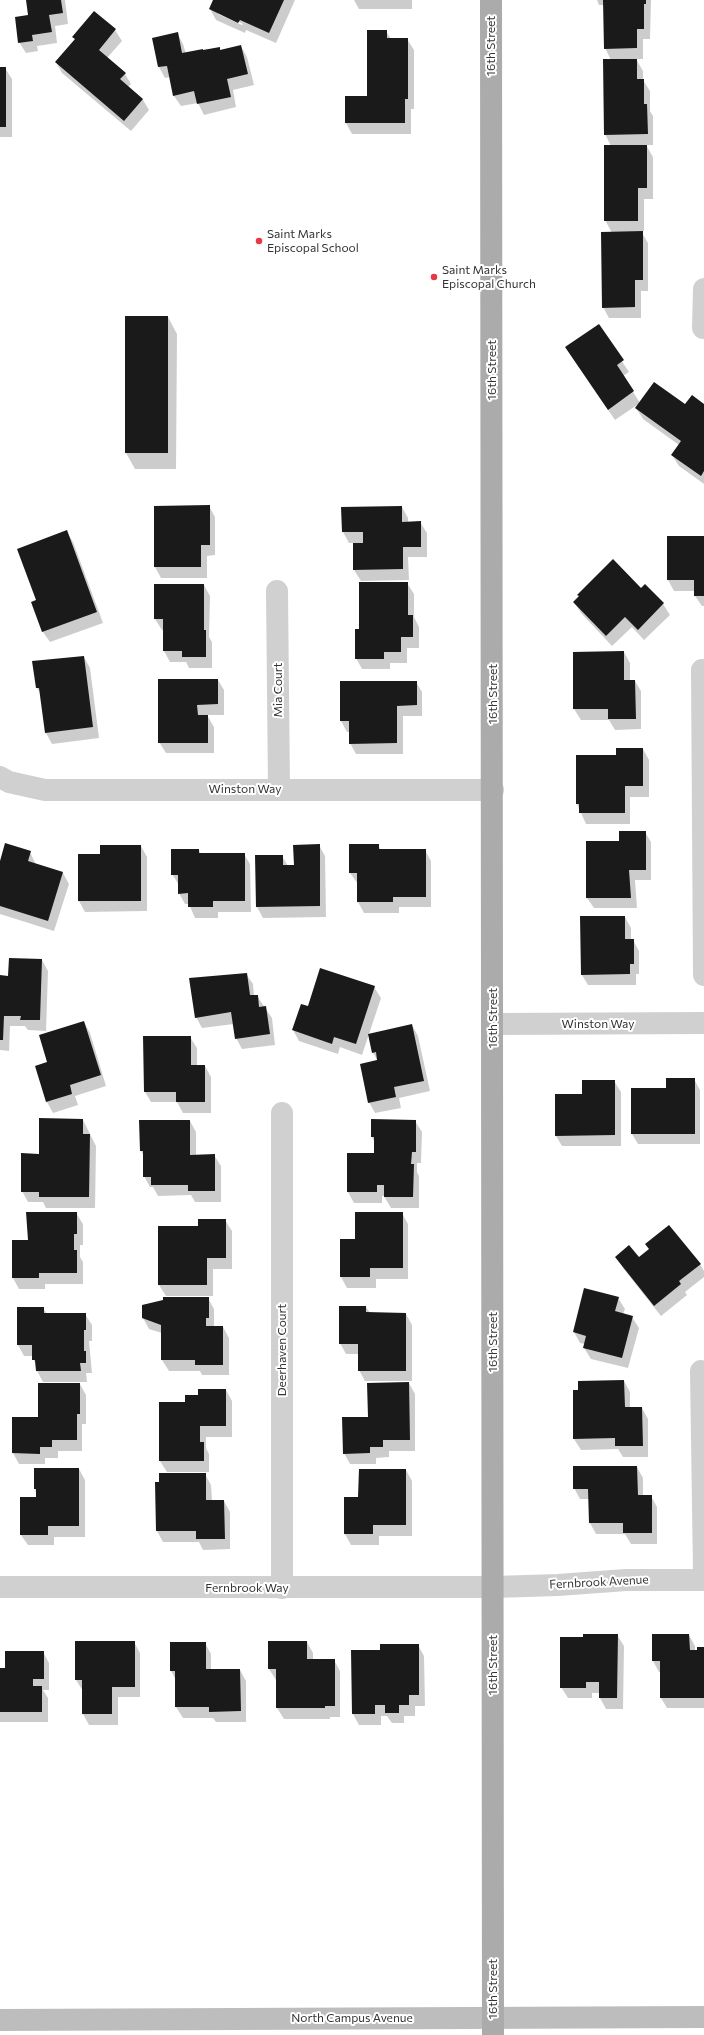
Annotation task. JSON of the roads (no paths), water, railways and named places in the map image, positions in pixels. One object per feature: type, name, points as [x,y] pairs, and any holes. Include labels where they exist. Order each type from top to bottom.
[{"type":"main road","name":"16th Street","points":[[491,0],[494,1586],[493,2026]]},
{"type":"main road","name":"North Campus Avenue","points":[[0,2020],[493,2026],[704,2017]]},
{"type":"street","points":[[703,328],[704,289]]},
{"type":"street","name":"Mia Court","points":[[277,591],[279,789]]},
{"type":"street","points":[[703,670],[704,975]]},
{"type":"street","name":"Winston Way","points":[[0,777],[9,782],[46,790],[493,790]]},
{"type":"street","name":"Winston Way","points":[[493,1024],[704,1023]]},
{"type":"street","name":"Deerhaven Court","points":[[282,1112],[282,1588]]},
{"type":"street","points":[[701,1371],[704,1573]]},
{"type":"street","name":"Fernbrook Avenue","points":[[494,1586],[558,1585],[626,1580],[704,1580]]},
{"type":"street","name":"Fernbrook Way","points":[[0,1587],[282,1588],[494,1586]]},
{"type":"place","name":"Saint Marks Episcopal School","points":[[259,241]]},
{"type":"place","name":"Saint Marks Episcopal Church","points":[[434,277]]}]
